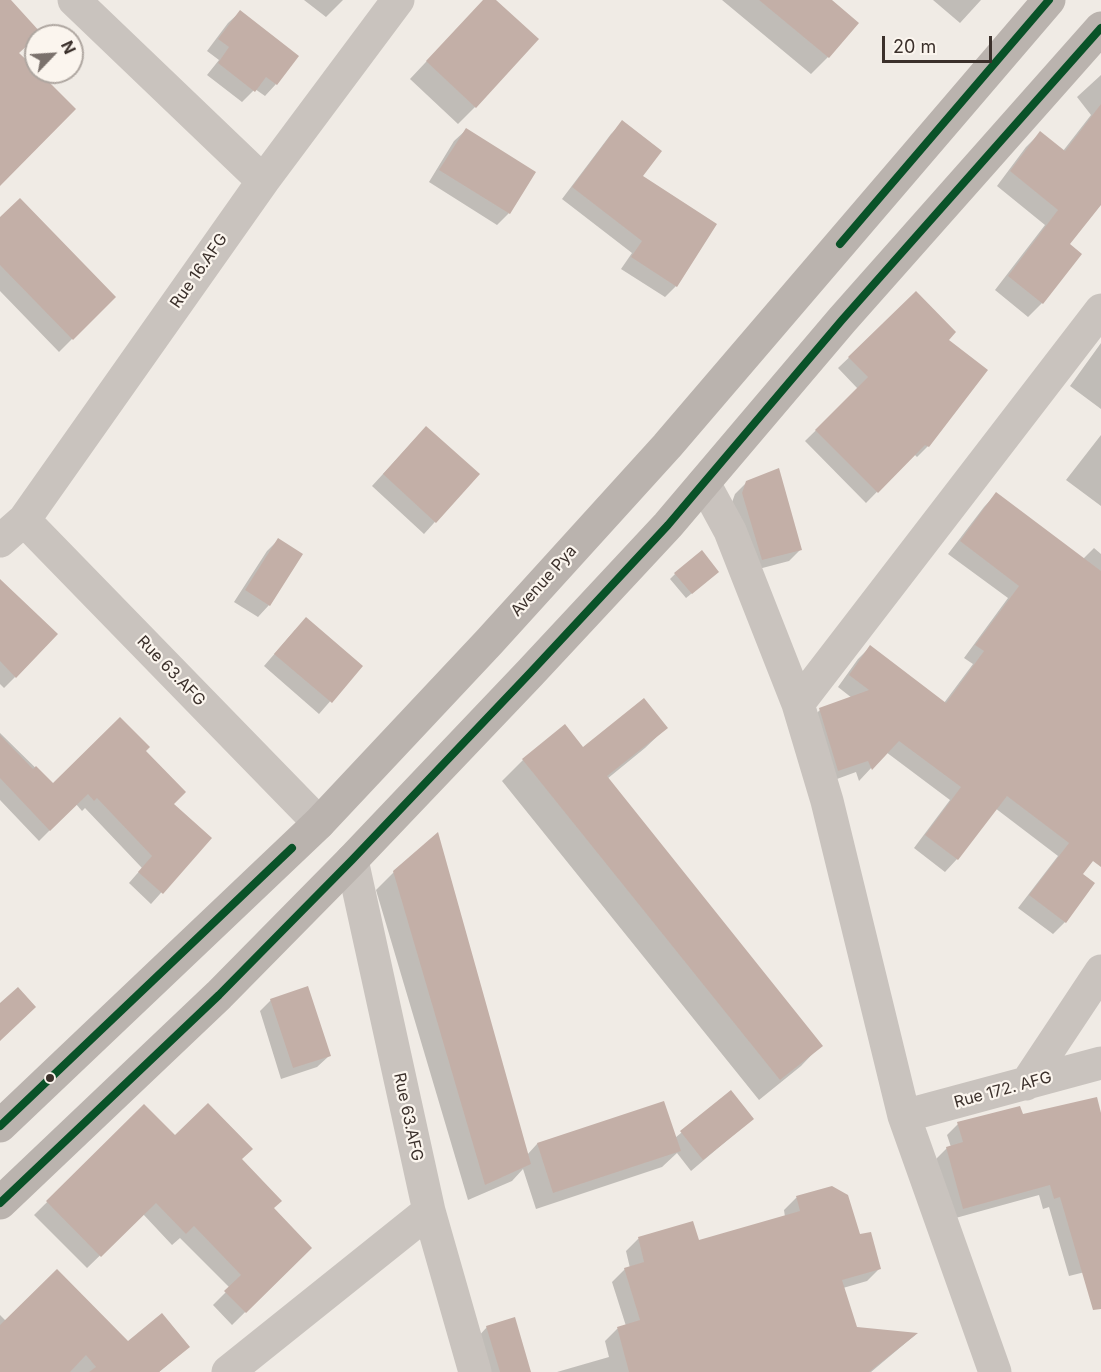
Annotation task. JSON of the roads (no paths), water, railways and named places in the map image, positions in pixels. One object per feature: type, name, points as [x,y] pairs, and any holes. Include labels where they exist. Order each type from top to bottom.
[{"type":"main road","name":"Avenue Pya","points":[[0,1126],[319,823],[489,642],[667,446],[1049,0]]},
{"type":"main road","points":[[0,1203],[219,995],[530,673],[704,483],[842,320],[1101,28]]},
{"type":"main road","points":[[667,446],[704,483]]},
{"type":"main road","points":[[319,823],[351,860]]},
{"type":"street","points":[[74,0],[263,181]]},
{"type":"street","name":"Rue 16.AFG","points":[[0,542],[24,519],[263,181],[398,0]]},
{"type":"street","points":[[798,704],[1101,310]]},
{"type":"street","points":[[704,483],[730,531],[798,704],[827,801],[904,1116],[995,1372]]},
{"type":"street","name":"Rue 63.AFG","points":[[24,519],[319,823]]},
{"type":"street","name":"Rue 63.AFG","points":[[351,860],[429,1211],[475,1372]]},
{"type":"street","points":[[1026,1084],[1101,971]]},
{"type":"street","name":"Rue 172. AFG","points":[[904,1116],[1101,1063]]},
{"type":"street","points":[[228,1372],[429,1211]]}]
